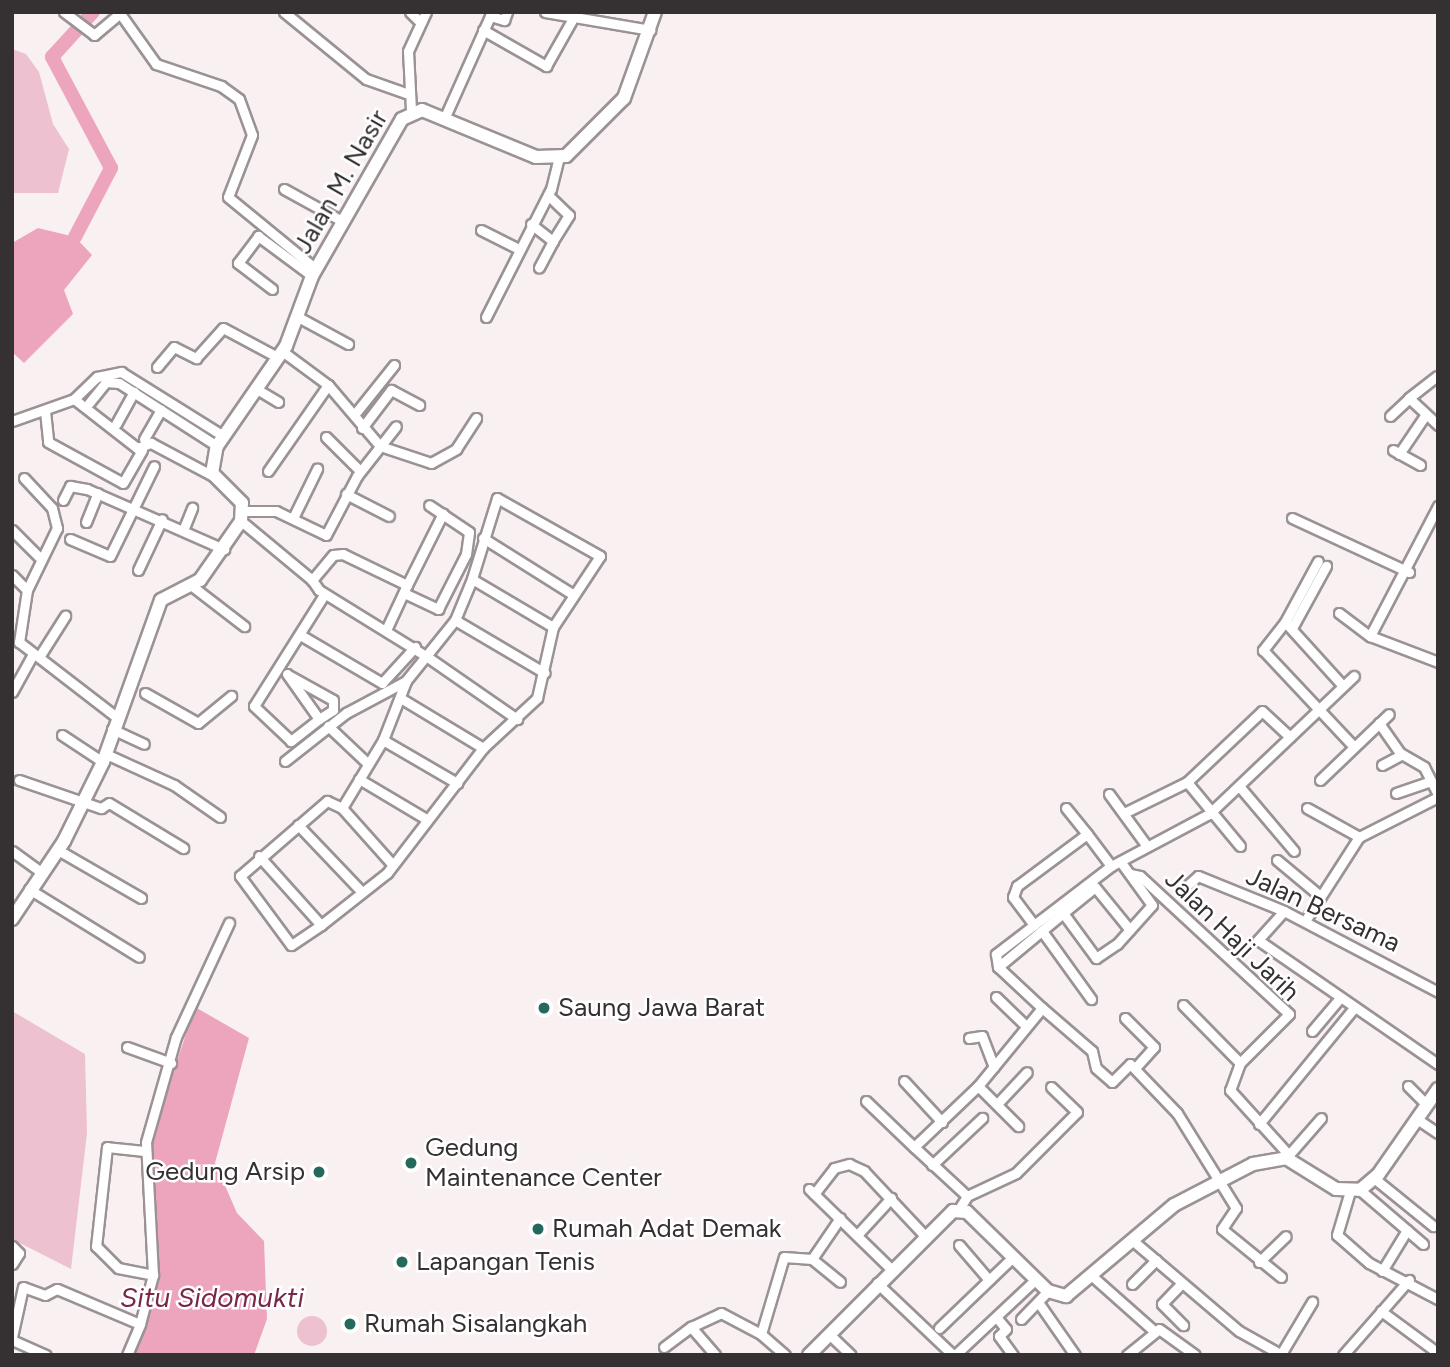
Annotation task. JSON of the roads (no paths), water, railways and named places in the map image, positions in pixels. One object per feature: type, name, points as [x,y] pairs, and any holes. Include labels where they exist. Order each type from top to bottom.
[{"type":"street","points":[[64,12],[78,27],[97,35],[120,13],[156,64],[221,86],[243,104],[251,140],[229,182],[228,197],[314,272]]},
{"type":"street","points":[[284,12],[366,79],[406,93]]},
{"type":"street","points":[[410,12],[420,22]]},
{"type":"street","points":[[411,110],[406,93],[408,51],[426,12]]},
{"type":"street","points":[[444,119],[490,16],[505,20],[507,12]]},
{"type":"street","points":[[545,12],[572,20],[650,30]]},
{"type":"street","points":[[486,317],[517,248],[548,195],[559,158],[617,109],[655,12]]},
{"type":"street","points":[[483,30],[546,66],[572,20]]},
{"type":"street","name":"Jalan M. Nasir","points":[[220,440],[279,354],[298,317],[314,272],[342,221],[411,110],[444,119],[516,150],[559,158]]},
{"type":"street","points":[[284,189],[342,221]]},
{"type":"street","points":[[539,267],[569,215],[548,195]]},
{"type":"street","points":[[531,224],[553,241]]},
{"type":"street","points":[[481,230],[517,248]]},
{"type":"street","points":[[272,289],[238,263],[259,235],[314,272]]},
{"type":"street","points":[[298,317],[348,344]]},
{"type":"street","points":[[157,366],[177,346],[196,358],[226,328],[279,354],[328,386],[380,446],[437,463],[463,442],[476,418]]},
{"type":"street","points":[[354,415],[394,365]]},
{"type":"street","points":[[12,421],[74,399],[97,377],[121,372],[220,440]]},
{"type":"street","points":[[1390,416],[1437,376]]},
{"type":"street","points":[[89,403],[106,382],[134,393],[220,440]]},
{"type":"street","points":[[268,471],[328,386]]},
{"type":"street","points":[[255,388],[278,402]]},
{"type":"street","points":[[362,428],[391,390],[419,405]]},
{"type":"street","points":[[116,424],[134,393]]},
{"type":"street","points":[[1409,398],[1438,425]]},
{"type":"street","points":[[74,399],[142,450]]},
{"type":"street","points":[[46,410],[50,444],[123,483],[142,450],[151,443],[213,476],[242,516],[312,580],[324,595],[415,647],[517,719]]},
{"type":"street","points":[[144,439],[161,410]]},
{"type":"street","points":[[1420,465],[1396,452],[1426,414]]},
{"type":"street","points":[[12,919],[58,850],[105,758],[114,722],[161,600],[192,586],[224,549],[242,516],[266,508],[326,535],[360,471],[396,426]]},
{"type":"street","points":[[326,437],[360,471]]},
{"type":"street","points":[[213,476],[220,440]]},
{"type":"street","points":[[70,539],[110,556],[153,467]]},
{"type":"street","points":[[293,518],[317,469]]},
{"type":"street","points":[[24,478],[57,520],[27,590],[19,642],[144,744]]},
{"type":"street","points":[[63,500],[70,486],[98,493],[184,528],[224,549]]},
{"type":"street","points":[[86,522],[98,493]]},
{"type":"street","points":[[346,494],[389,516]]},
{"type":"street","points":[[285,761],[328,726],[406,681],[455,620],[472,579],[493,501],[501,499],[597,550],[597,566],[553,627],[545,673],[537,698],[483,748],[393,865],[359,889],[321,925],[291,946],[239,880],[259,856],[327,801],[342,808],[393,865]]},
{"type":"street","points":[[312,580],[333,555],[343,554],[438,609],[452,589],[469,532],[429,505]]},
{"type":"street","points":[[1370,636],[1433,527],[1438,506]]},
{"type":"street","points":[[184,528],[192,508]]},
{"type":"street","points":[[386,630],[443,513]]},
{"type":"street","points":[[1293,518],[1409,572]]},
{"type":"street","points":[[138,570],[162,519]]},
{"type":"street","points":[[12,530],[39,557]]},
{"type":"street","points":[[483,538],[574,595]]},
{"type":"street","points":[[1322,563],[1289,625],[1264,653],[1354,747]]},
{"type":"street","points":[[12,575],[27,590]]},
{"type":"street","points":[[472,579],[553,627]]},
{"type":"street","points":[[192,586],[244,626]]},
{"type":"street","points":[[283,672],[334,700],[333,710],[291,741],[254,706],[283,672],[324,595]]},
{"type":"street","points":[[1339,613],[1370,636],[1438,662]]},
{"type":"street","points":[[12,692],[65,616]]},
{"type":"street","points":[[455,620],[545,673]]},
{"type":"street","points":[[12,631],[20,622]]},
{"type":"street","points":[[1289,625],[1343,686]]},
{"type":"street","points":[[302,636],[382,683],[415,647]]},
{"type":"street","points":[[283,672],[320,719]]},
{"type":"street","points":[[1281,1278],[1222,1229],[1236,1211],[1222,1178],[1177,1113],[1130,1064],[1112,1082],[1075,1032],[1042,1008],[998,967],[1038,928],[1111,866],[1146,845],[1209,814],[1354,676]]},
{"type":"street","points":[[342,808],[383,740],[402,699],[406,681]]},
{"type":"street","points":[[145,693],[198,723],[231,696]]},
{"type":"street","points":[[402,699],[483,748]]},
{"type":"street","points":[[1124,813],[1187,782],[1262,711],[1290,737]]},
{"type":"street","points":[[1320,780],[1389,714]]},
{"type":"street","points":[[1305,921],[1319,895],[1359,838],[1438,796],[1428,782],[1424,768],[1401,755],[1379,723]]},
{"type":"street","points":[[328,726],[368,764]]},
{"type":"street","points":[[62,735],[105,758],[174,786],[220,817]]},
{"type":"street","points":[[383,740],[457,783]]},
{"type":"street","points":[[1382,765],[1401,755]]},
{"type":"street","points":[[359,779],[426,819]]},
{"type":"street","points":[[19,780],[101,808],[109,803],[183,848]]},
{"type":"street","points":[[1187,782],[1209,814],[1240,846]]},
{"type":"street","points":[[1396,793],[1428,782]]},
{"type":"street","points":[[1238,786],[1294,851]]},
{"type":"street","points":[[1109,794],[1146,845]]},
{"type":"street","points":[[1066,808],[1111,866]]},
{"type":"street","points":[[1307,808],[1359,838]]},
{"type":"street","points":[[298,825],[359,889]]},
{"type":"street","points":[[1087,834],[1017,886],[1013,897],[1091,999]]},
{"type":"street","points":[[58,850],[141,898]]},
{"type":"street","points":[[12,851],[41,872]]},
{"type":"street","points":[[259,856],[321,925]]},
{"type":"street","points":[[1277,860],[1319,895]]},
{"type":"street","points":[[1063,913],[1096,958],[1130,930],[1153,905],[1120,861]]},
{"type":"street","name":"Jalan Haji Jarih","points":[[1130,874],[1140,876],[1289,1014],[1240,1063]]},
{"type":"street","name":"Jalan Bersama","points":[[1189,884],[1198,876],[1284,911],[1438,992]]},
{"type":"street","points":[[1038,928],[1063,913],[1095,887],[1130,930]]},
{"type":"street","points":[[29,890],[139,957]]},
{"type":"street","points":[[1284,911],[1258,940],[1438,1064]]},
{"type":"street","points":[[127,1355],[140,1324],[153,1275],[144,1151],[171,1063],[229,923]]},
{"type":"street","points":[[996,997],[1026,1026]]},
{"type":"street","points":[[1312,1031],[1340,998]]},
{"type":"street","points":[[1183,1005],[1240,1063],[1231,1095],[1288,1157],[1355,1191],[1423,1244]]},
{"type":"street","points":[[914,1147],[978,1086],[1042,1008]]},
{"type":"street","points":[[1259,1124],[1354,1008]]},
{"type":"street","points":[[1125,1018],[1154,1047],[1135,1068]]},
{"type":"street","points":[[969,1038],[982,1036],[994,1067]]},
{"type":"street","points":[[127,1047],[171,1063]]},
{"type":"street","points":[[998,1103],[1027,1072]]},
{"type":"street","points":[[904,1081],[942,1122]]},
{"type":"street","points":[[978,1086],[998,1103],[1018,1126]]},
{"type":"street","points":[[1408,1086],[1427,1105]]},
{"type":"street","points":[[809,1355],[877,1283],[959,1209],[967,1196],[1016,1173],[1077,1112],[1051,1087]]},
{"type":"street","points":[[1436,1293],[1409,1279],[1382,1272],[1337,1235],[1355,1191],[1374,1179],[1438,1089]]},
{"type":"street","points":[[866,1101],[967,1196]]},
{"type":"street","points":[[932,1165],[982,1118]]},
{"type":"street","points":[[959,1209],[1048,1291],[1073,1293],[1132,1240],[1222,1178],[1288,1157],[1321,1118]]},
{"type":"street","points":[[1417,1119],[1438,1133]]},
{"type":"street","points":[[144,1151],[107,1147],[96,1251],[118,1268],[153,1275]]},
{"type":"street","points":[[892,1270],[811,1191],[834,1168],[849,1164],[891,1198],[926,1237]]},
{"type":"street","points":[[1374,1179],[1433,1226]]},
{"type":"street","points":[[858,1234],[891,1198]]},
{"type":"street","points":[[813,1259],[840,1218]]},
{"type":"street","points":[[1382,1272],[1407,1230]]},
{"type":"street","points":[[1259,1262],[1286,1236]]},
{"type":"street","points":[[1132,1240],[1239,1331],[1281,1354],[1312,1302]]},
{"type":"street","points":[[959,1245],[989,1280]]},
{"type":"street","points":[[12,1246],[19,1254],[12,1264]]},
{"type":"street","points":[[761,1334],[783,1257],[813,1259],[840,1282]]},
{"type":"street","points":[[939,1328],[1012,1258]]},
{"type":"street","points":[[1132,1284],[1156,1260]]},
{"type":"street","points":[[1092,1276],[1152,1329],[1188,1352]]},
{"type":"street","points":[[1343,1355],[1409,1279]]},
{"type":"street","points":[[877,1283],[954,1355],[1035,1280]]},
{"type":"street","points":[[1182,1283],[1162,1304],[1183,1325]]},
{"type":"street","points":[[46,1355],[12,1338],[23,1287],[45,1295],[57,1289],[140,1324]]},
{"type":"street","points":[[1021,1319],[1048,1291]]},
{"type":"street","points":[[1038,1302],[1075,1355]]},
{"type":"street","points":[[1381,1311],[1438,1353]]},
{"type":"street","points":[[664,1347],[691,1328],[721,1313],[761,1334],[785,1355]]},
{"type":"street","points":[[997,1318],[1006,1329],[999,1336],[1013,1355]]},
{"type":"street","points":[[691,1328],[715,1355]]},
{"type":"street","points":[[1127,1355],[1152,1329]]},
{"type":"street","points":[[829,1334],[851,1355]]},
{"type":"water","points":[[38,228],[75,237],[92,255],[64,290],[73,314],[24,363],[12,352],[12,243]]},
{"type":"water","name":"Situ Sidomukti","points":[[195,1007],[249,1038],[215,1163],[237,1213],[264,1241],[267,1319],[254,1355],[131,1355],[158,1268],[148,1148]]},
{"type":"waterway","points":[[75,237],[111,168],[52,57],[93,12]]},
{"type":"place","name":"Saung Jawa Barat","points":[[544,1008]]},
{"type":"place","name":"Gedung Maintenance Center","points":[[411,1163]]},
{"type":"place","name":"Gedung Arsip","points":[[319,1172]]},
{"type":"place","name":"Rumah Adat Demak","points":[[538,1229]]},
{"type":"place","name":"Lapangan Tenis","points":[[402,1262]]},
{"type":"place","name":"Rumah Sisalangkah","points":[[350,1324]]}]
